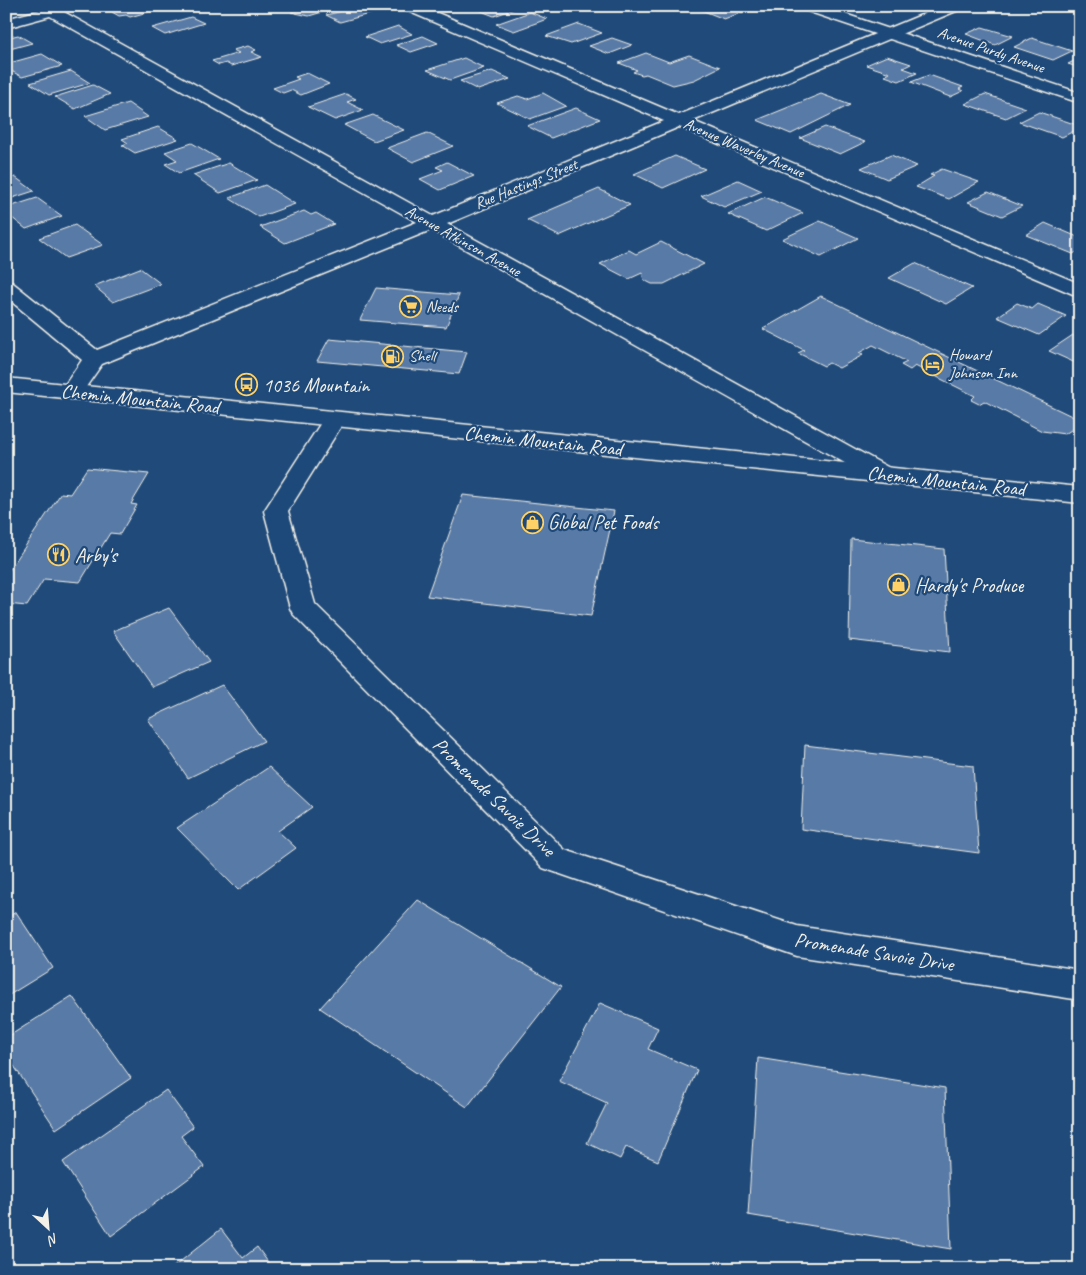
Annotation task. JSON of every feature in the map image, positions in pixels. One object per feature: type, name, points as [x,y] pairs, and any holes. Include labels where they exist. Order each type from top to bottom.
[{"type":"street","name":"Avenue Waverley Avenue","points":[[408,6],[1080,291]]},
{"type":"street","name":"Avenue Purdy Avenue","points":[[806,6],[1080,98]]},
{"type":"street","name":"Rue Hastings Street","points":[[94,359],[432,223],[956,6]]},
{"type":"street","points":[[6,24],[55,8]]},
{"type":"street","name":"Avenue Atkinson Avenue","points":[[55,8],[432,223],[884,475]]},
{"type":"street","points":[[6,287],[94,359],[71,392]]},
{"type":"street","name":"Chemin Mountain Road","points":[[6,385],[1080,495]]},
{"type":"street","name":"Promenade Savoie Drive","points":[[334,420],[276,511],[303,608],[554,858],[798,941],[1080,985]]},
{"type":"building","points":[[124,6],[165,7],[130,17],[126,15],[119,16],[112,12]]},
{"type":"building","points":[[292,6],[342,6],[309,16],[291,12],[297,10],[290,7]]},
{"type":"building","points":[[523,6],[494,16],[471,7]]},
{"type":"building","points":[[733,6],[746,11],[724,19],[694,7]]},
{"type":"building","points":[[359,7],[373,13],[340,22],[326,15]]},
{"type":"building","points":[[530,12],[547,19],[514,31],[496,24]]},
{"type":"building","points":[[191,17],[204,23],[165,35],[152,28]]},
{"type":"building","points":[[579,24],[602,33],[571,44],[546,36]]},
{"type":"building","points":[[398,26],[412,34],[380,44],[365,37]]},
{"type":"building","points":[[982,27],[1013,36],[995,45],[966,34]]},
{"type":"building","points":[[18,35],[32,43],[6,50],[6,38]]},
{"type":"building","points":[[423,36],[438,43],[411,52],[396,45]]},
{"type":"building","points":[[612,38],[632,45],[609,54],[589,46]]},
{"type":"building","points":[[1032,38],[1072,51],[1053,60],[1014,47]]},
{"type":"building","points":[[248,46],[256,50],[251,52],[262,57],[231,66],[226,63],[219,65],[212,61],[239,53],[233,50]]},
{"type":"building","points":[[646,53],[669,62],[689,55],[720,67],[694,80],[673,85],[646,74],[642,75],[633,72],[637,70],[619,63]]},
{"type":"building","points":[[42,54],[62,66],[22,77],[6,68],[6,64]]},
{"type":"building","points":[[887,56],[911,64],[903,68],[917,73],[899,81],[885,76],[890,73],[866,65]]},
{"type":"building","points":[[464,58],[484,68],[450,80],[427,70]]},
{"type":"building","points":[[1080,58],[1080,68],[1068,64]]},
{"type":"building","points":[[71,71],[90,83],[49,95],[30,83]]},
{"type":"building","points":[[492,71],[510,79],[478,90],[460,81]]},
{"type":"building","points":[[307,73],[329,84],[301,95],[291,90],[283,93],[273,88],[299,79],[295,77]]},
{"type":"building","points":[[929,75],[963,87],[959,89],[963,91],[950,97],[911,82]]},
{"type":"building","points":[[93,85],[110,94],[75,109],[55,97]]},
{"type":"building","points":[[543,93],[566,106],[530,119],[497,103],[518,96],[527,99]]},
{"type":"building","points":[[346,94],[356,99],[347,102],[363,110],[335,120],[308,107]]},
{"type":"building","points":[[821,94],[850,105],[791,134],[757,120]]},
{"type":"building","points":[[985,94],[1026,108],[1006,118],[965,104]]},
{"type":"building","points":[[128,103],[148,117],[105,130],[85,116]]},
{"type":"building","points":[[576,108],[600,119],[551,138],[527,126]]},
{"type":"building","points":[[1039,112],[1080,126],[1080,128],[1062,137],[1019,122]]},
{"type":"building","points":[[373,115],[404,130],[374,141],[344,125]]},
{"type":"building","points":[[158,127],[178,139],[135,153],[122,145],[128,143],[122,139]]},
{"type":"building","points":[[825,127],[865,142],[840,154],[800,138]]},
{"type":"building","points":[[427,133],[453,146],[413,162],[387,148]]},
{"type":"building","points":[[192,143],[219,159],[179,173],[165,164],[177,160],[165,152]]},
{"type":"building","points":[[891,155],[917,166],[887,179],[861,168]]},
{"type":"building","points":[[675,156],[705,169],[663,188],[634,174]]},
{"type":"building","points":[[447,162],[474,176],[440,190],[420,179],[443,170],[436,167]]},
{"type":"building","points":[[229,163],[257,180],[220,193],[193,175]]},
{"type":"building","points":[[942,169],[979,182],[949,199],[916,187],[934,176],[930,175]]},
{"type":"building","points":[[15,177],[34,191],[6,200],[6,180]]},
{"type":"building","points":[[738,180],[762,191],[724,207],[701,196]]},
{"type":"building","points":[[265,185],[295,204],[259,217],[229,198]]},
{"type":"building","points":[[599,189],[630,205],[559,236],[527,220]]},
{"type":"building","points":[[988,192],[1022,206],[1002,216],[968,202]]},
{"type":"building","points":[[765,197],[803,213],[766,231],[728,214]]},
{"type":"building","points":[[37,198],[62,216],[26,229],[6,213],[6,208]]},
{"type":"building","points":[[304,211],[311,215],[316,213],[334,224],[285,243],[260,227]]},
{"type":"building","points":[[820,221],[858,238],[821,257],[782,239]]},
{"type":"building","points":[[1045,223],[1080,238],[1080,250],[1073,254],[1026,235]]},
{"type":"building","points":[[75,225],[103,245],[66,258],[39,238]]},
{"type":"building","points":[[661,242],[704,264],[664,284],[652,284],[644,280],[642,273],[629,279],[600,264],[629,250],[636,254]]},
{"type":"building","points":[[915,263],[972,288],[946,304],[889,278]]},
{"type":"building","points":[[140,268],[161,284],[113,302],[94,286]]},
{"type":"building","name":"Needs","points":[[376,288],[459,295],[446,327],[360,320]]},
{"type":"building","name":"Howard Johnson Inn","points":[[821,296],[1080,420],[1080,424],[1065,434],[1042,431],[984,401],[979,404],[971,400],[975,396],[915,366],[910,370],[901,365],[907,362],[873,345],[859,353],[863,355],[839,368],[829,363],[824,366],[798,353],[804,350],[763,329]]},
{"type":"building","points":[[1017,303],[1032,309],[1038,304],[1066,316],[1039,335],[997,317]]},
{"type":"building","name":"Howard Johnson Inn","points":[[1073,335],[1080,338],[1080,365],[1049,351]]},
{"type":"building","name":"Shell","points":[[329,339],[467,352],[459,374],[317,361]]},
{"type":"building","name":"Arby's","points":[[87,468],[149,474],[131,504],[137,505],[120,534],[110,533],[80,582],[44,579],[27,606],[6,604],[6,575],[61,493],[70,494]]},
{"type":"building","points":[[463,495],[614,511],[591,616],[427,596]]},
{"type":"building","points":[[851,539],[944,549],[950,652],[849,640]]},
{"type":"building","points":[[169,608],[209,662],[152,687],[113,631]]},
{"type":"building","points":[[222,685],[264,741],[188,778],[148,719]]},
{"type":"building","points":[[805,745],[973,766],[979,853],[801,829]]},
{"type":"building","points":[[269,767],[312,807],[278,831],[296,848],[238,890],[177,828]]},
{"type":"building","points":[[418,900],[561,987],[467,1107],[320,1008]]},
{"type":"building","points":[[16,912],[53,968],[6,997],[6,918]]},
{"type":"building","points":[[72,996],[131,1078],[56,1129],[6,1054],[6,1038]]},
{"type":"building","points":[[600,1003],[658,1028],[648,1049],[697,1070],[658,1161],[626,1147],[620,1159],[587,1143],[607,1103],[559,1081]]},
{"type":"building","points":[[758,1058],[945,1088],[951,1249],[748,1215]]},
{"type":"building","points":[[166,1090],[193,1127],[181,1136],[204,1167],[111,1236],[63,1162]]},
{"type":"building","points":[[221,1229],[243,1258],[257,1247],[273,1269],[171,1269]]},
{"type":"place","name":"Needs","points":[[410,307]]},
{"type":"place","name":"Shell","points":[[393,356]]},
{"type":"place","name":"Howard Johnson Inn","points":[[933,364]]},
{"type":"place","name":"1036 Mountain","points":[[247,385]]},
{"type":"place","name":"Global Pet Foods","points":[[532,522]]},
{"type":"place","name":"Arby's","points":[[59,555]]},
{"type":"place","name":"Hardy's Produce","points":[[899,585]]}]
